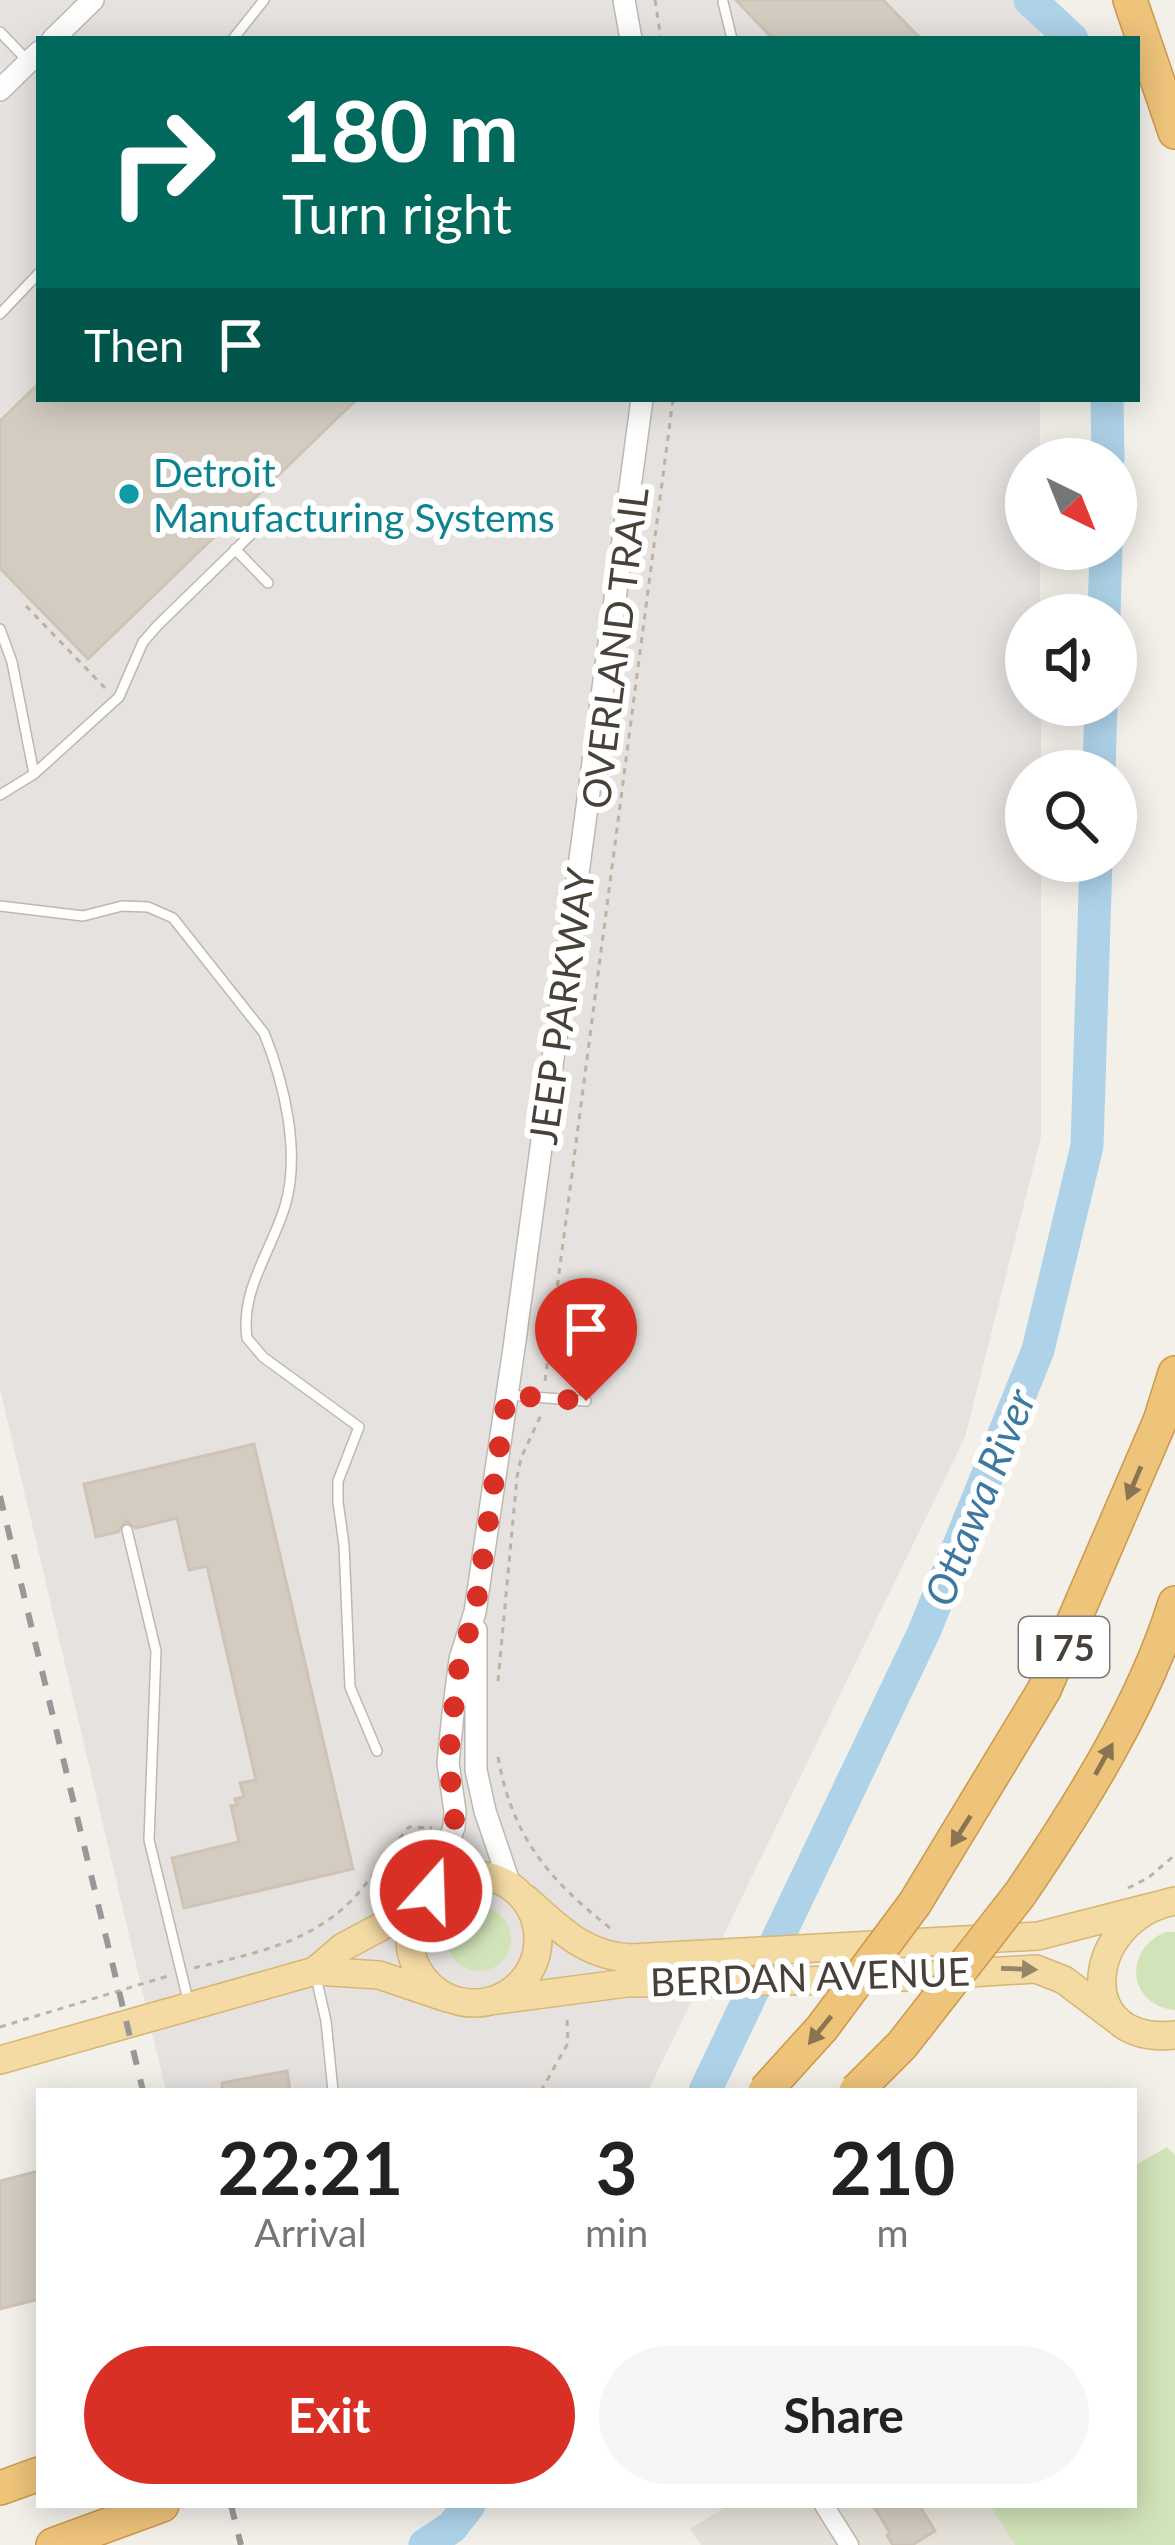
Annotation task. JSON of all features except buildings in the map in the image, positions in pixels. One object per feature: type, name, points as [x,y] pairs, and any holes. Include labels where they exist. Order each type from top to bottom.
[{"type":"highway","points":[[1130,0],[1175,132]]},
{"type":"highway","name":"I 75","points":[[768,2088],[822,2028],[915,1903],[1044,1690],[1160,1421],[1175,1373]]},
{"type":"highway","name":"I 75","points":[[859,2088],[902,2045],[1020,1894],[1070,1819],[1118,1734],[1175,1603]]},
{"type":"highway","points":[[0,2488],[36,2475]]},
{"type":"highway","points":[[53,2545],[151,2510]]},
{"type":"highway","points":[[72,2545],[151,2510]]},
{"type":"main road","points":[[0,2060],[315,1971],[379,1975],[468,2003],[489,2001],[509,1993],[525,1979],[539,1939],[536,1918],[518,1892],[491,1876],[449,1879],[343,1947],[315,1971]]},
{"type":"main road","name":"BERDAN AVENUE","points":[[518,1892],[572,1940],[604,1955],[631,1958],[1001,1939],[1074,1929],[1165,1904]]},
{"type":"main road","points":[[424,1899],[410,1928],[410,1949],[430,1986],[448,1998]]},
{"type":"main road","points":[[1118,2020],[1102,1989],[1102,1964],[1120,1930],[1165,1904]]},
{"type":"main road","name":"BERDAN AVENUE","points":[[489,2001],[576,1988],[709,1979],[790,1981],[1036,1969],[1064,1980],[1135,2033],[1166,2038]]},
{"type":"street","points":[[55,36],[93,0]]},
{"type":"street","points":[[624,0],[630,36]]},
{"type":"street","points":[[0,90],[34,57]]},
{"type":"street","name":"JEEP PARKWAY","points":[[518,1892],[485,1811],[476,1770],[475,1612],[642,402]]},
{"type":"street","name":"JEEP PARKWAY","points":[[424,1899],[454,1826],[448,1763],[460,1659],[475,1612]]},
{"type":"street","points":[[826,2508],[849,2545]]},
{"type":"lane","points":[[235,36],[263,0]]},
{"type":"lane","points":[[723,2],[731,36]]},
{"type":"lane","points":[[0,32],[34,57]]},
{"type":"lane","points":[[0,314],[36,277]]},
{"type":"lane","points":[[0,795],[34,774],[119,697],[143,642],[273,513]]},
{"type":"lane","points":[[235,549],[268,583]]},
{"type":"lane","points":[[0,629],[12,662],[34,774]]},
{"type":"lane","points":[[0,906],[83,916],[122,906],[148,907],[173,919],[264,1033],[273,1054],[292,1171],[285,1205],[247,1300],[247,1338],[276,1368],[359,1427],[338,1481],[338,1502],[350,1687],[377,1751]]},
{"type":"lane","points":[[507,1395],[586,1401]]},
{"type":"lane","points":[[128,1530],[156,1651],[149,1840],[189,2006]]},
{"type":"lane","points":[[315,1971],[333,2088]]},
{"type":"path","points":[[655,0],[661,36]]},
{"type":"path","name":"OVERLAND TRAIL","points":[[497,1698],[517,1477],[543,1412],[673,402]]},
{"type":"path","points":[[26,606],[105,688]]},
{"type":"path","points":[[497,1739],[498,1759],[530,1850],[566,1890],[617,1933]]},
{"type":"path","points":[[352,1900],[409,1827],[425,1826]]},
{"type":"path","points":[[543,2088],[568,2043],[567,2015]]},
{"type":"shaded area","points":[[0,0],[1040,0],[1040,36],[36,36],[36,402],[1040,402],[1040,438],[1005,438],[1005,570],[1040,570],[1040,594],[1005,594],[1005,726],[1041,726],[1041,750],[1005,750],[1005,882],[1041,882],[1041,1137],[965,1437],[649,2088],[165,2088],[0,1389]]},
{"type":"shaded area","points":[[724,2508],[993,2508],[1015,2545],[701,2545],[690,2529]]},
{"type":"green space","points":[[479,1907],[502,1916],[511,1939],[502,1962],[479,1971],[456,1962],[447,1939],[456,1916]]},
{"type":"green space","points":[[1166,1932],[1175,1932],[1175,2010],[1147,1998],[1136,1976],[1143,1951]]},
{"type":"green space","points":[[1167,2147],[1175,2155],[1175,2545],[1015,2545],[992,2508],[1137,2508],[1137,2164]]},
{"type":"waterway","name":"Ottawa River","points":[[1030,0],[1069,36]]},
{"type":"waterway","name":"Ottawa River","points":[[1107,402],[1108,438]]},
{"type":"waterway","name":"Ottawa River","points":[[1105,570],[1105,594]]},
{"type":"waterway","name":"Ottawa River","points":[[1100,726],[1100,750]]},
{"type":"waterway","name":"Ottawa River","points":[[706,2088],[924,1632],[1038,1350],[1087,1146],[1095,882]]},
{"type":"waterway","name":"Ottawa River","points":[[425,2545],[452,2527],[467,2508]]},
{"type":"railway","points":[[0,1496],[142,2088]]},
{"type":"railway","points":[[232,2508],[241,2545]]},
{"type":"place","name":"Detroit Manufacturing Systems","points":[[129,494]]},
{"type":"route","points":[[431,1891],[454,1826],[448,1763],[453,1714],[460,1659],[475,1612],[507,1395],[586,1401]]}]
